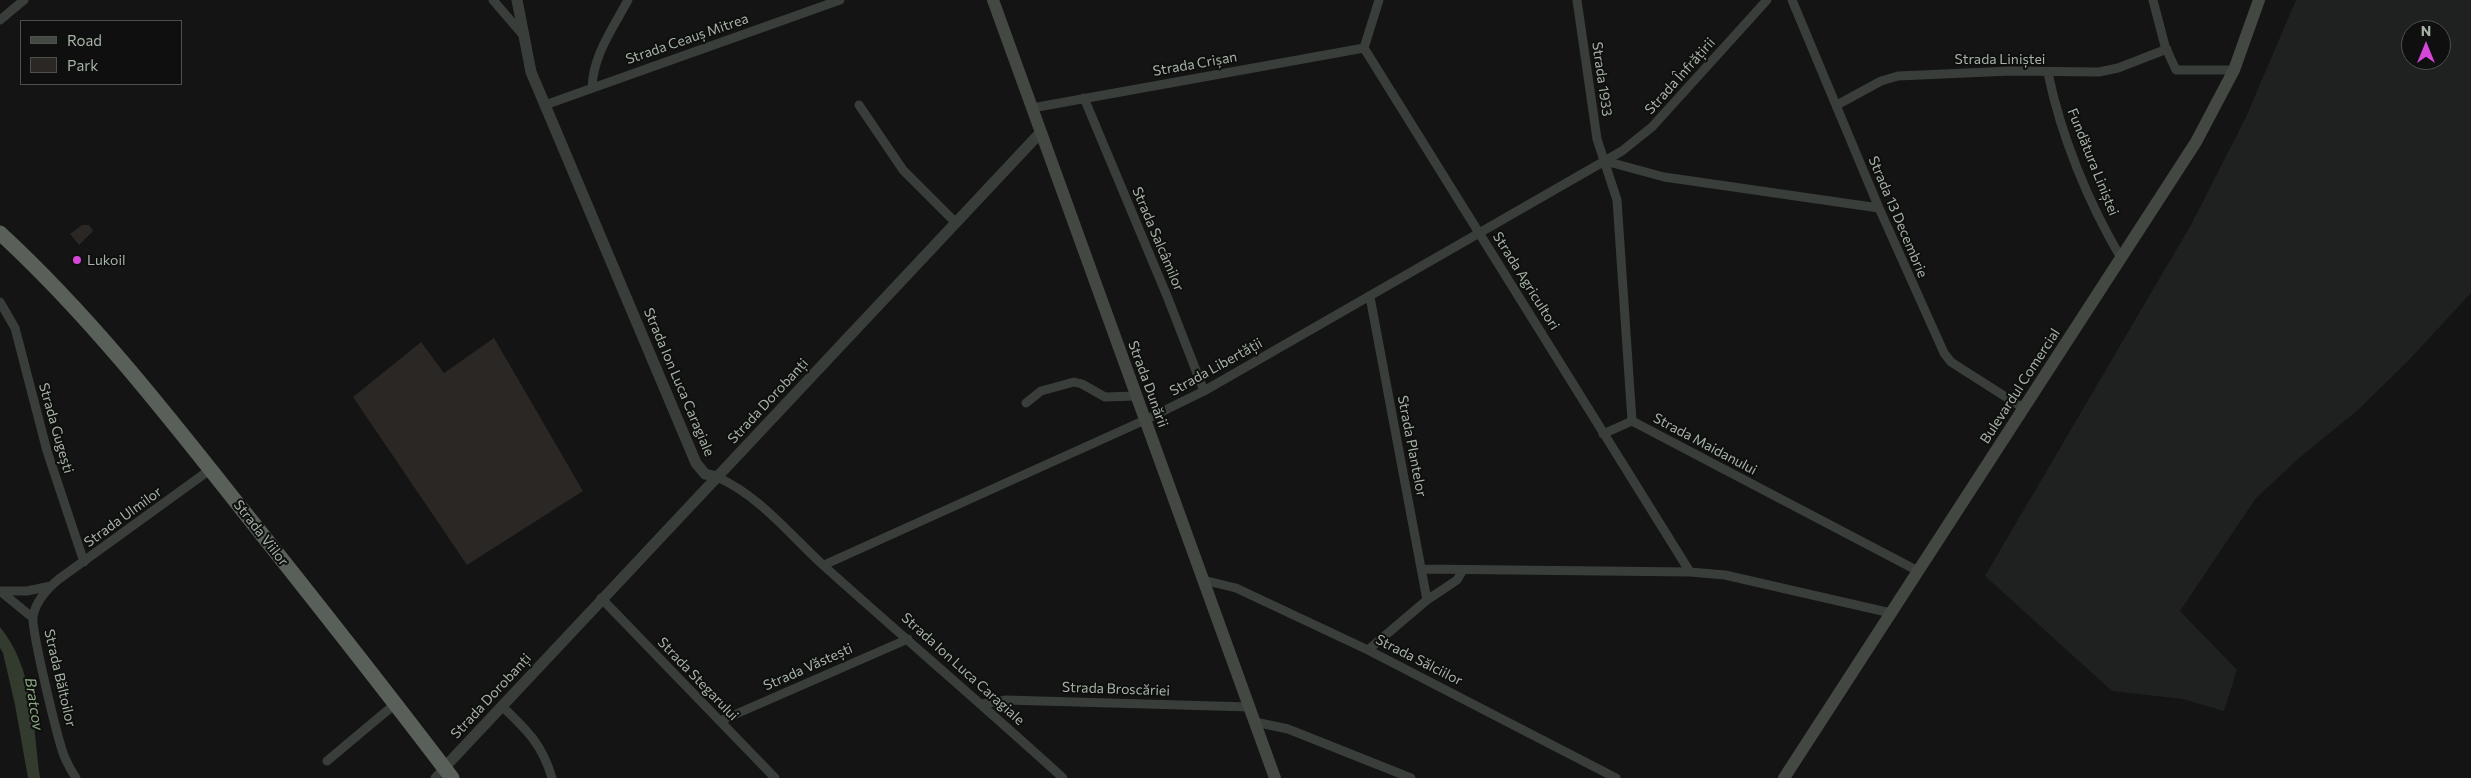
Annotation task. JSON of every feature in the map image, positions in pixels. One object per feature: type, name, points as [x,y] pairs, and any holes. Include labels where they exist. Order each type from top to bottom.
[{"type":"highway","name":"Strada Viilor","points":[[0,233],[96,330],[210,469],[395,704],[444,775]]},
{"type":"main road","name":"Strada Dunării","points":[[993,0],[1276,778]]},
{"type":"main road","name":"Bulevardul Comercial","points":[[1784,778],[2196,142],[2234,70],[2260,0]]},
{"type":"street","points":[[0,20],[24,0]]},
{"type":"street","points":[[493,0],[524,36]]},
{"type":"street","name":"Strada Ion Luca Caragiale","points":[[517,0],[531,72],[696,462],[705,474],[717,477],[749,495],[824,565],[1063,778]]},
{"type":"street","points":[[592,88],[592,74],[598,54],[628,0]]},
{"type":"street","name":"Strada Ceauș Mitrea","points":[[544,105],[840,0]]},
{"type":"street","points":[[1364,48],[1379,0]]},
{"type":"street","name":"Strada 1933","points":[[1577,0],[1597,139],[1604,161]]},
{"type":"street","name":"Strada Înfrățirii","points":[[1604,161],[1622,151],[1652,127],[1767,0]]},
{"type":"street","name":"Strada 13 Decembrie","points":[[1792,0],[1878,208],[1944,353],[1951,362],[2023,408]]},
{"type":"street","points":[[2153,0],[2167,49],[2176,70],[2234,70]]},
{"type":"street","name":"Strada Crișan","points":[[1032,108],[1364,48]]},
{"type":"street","name":"Strada Agricultori","points":[[1364,48],[1690,572]]},
{"type":"street","name":"Strada Liniștei","points":[[1837,105],[1881,82],[1898,76],[1993,72],[2099,72],[2118,68],[2167,49]]},
{"type":"street","name":"Fundătura Liniștei","points":[[2048,73],[2061,123],[2081,175],[2107,233],[2121,258]]},
{"type":"street","name":"Strada Salcâmilor","points":[[1084,98],[1167,296],[1204,390]]},
{"type":"street","points":[[859,104],[903,170],[955,222]]},
{"type":"street","name":"Strada Dorobanți","points":[[444,775],[502,706],[601,598],[1040,132]]},
{"type":"street","points":[[1604,161],[1637,171],[1878,208]]},
{"type":"street","name":"Strada Libertății","points":[[824,565],[1145,420],[1204,390],[1370,297],[1604,161]]},
{"type":"street","name":"Strada Maidanului","points":[[1604,161],[1617,200],[1632,421],[1918,571]]},
{"type":"street","name":"Strada Plantelor","points":[[1370,297],[1427,600]]},
{"type":"street","name":"Strada Gugești","points":[[0,302],[15,328],[47,451],[84,562]]},
{"type":"street","points":[[1026,403],[1041,391],[1074,382],[1082,384],[1104,397],[1136,396]]},
{"type":"street","points":[[1604,434],[1632,421]]},
{"type":"street","name":"Strada Ulmilor","points":[[51,586],[210,469]]},
{"type":"street","points":[[1422,569],[1690,572],[1725,575],[1891,613]]},
{"type":"street","points":[[1368,650],[1427,600],[1457,580],[1463,570]]},
{"type":"street","name":"Strada Sălciilor","points":[[1203,580],[1236,588],[1368,650],[1616,778]]},
{"type":"street","points":[[0,591],[27,591],[51,586]]},
{"type":"street","name":"Strada Băltoilor","points":[[51,586],[38,604],[33,618],[64,757],[76,778]]},
{"type":"street","points":[[0,591],[33,618]]},
{"type":"street","name":"Strada Stegarului","points":[[601,598],[775,778]]},
{"type":"street","name":"Strada Văstești","points":[[720,721],[908,639]]},
{"type":"street","name":"Strada Broscăriei","points":[[982,704],[1006,700],[1250,707]]},
{"type":"street","points":[[327,762],[395,704]]},
{"type":"street","points":[[502,706],[536,741],[546,758],[552,778]]},
{"type":"street","points":[[1255,722],[1266,722],[1288,729],[1411,778]]},
{"type":"shaded area","points":[[2296,0],[2471,0],[2471,293],[2407,362],[2358,410],[2298,459],[2256,498],[2180,611],[2237,670],[2224,711],[2183,699],[2112,691],[1985,576],[2192,223],[2246,117]]},
{"type":"shaded area","points":[[0,627],[20,661],[26,679],[40,778],[28,778],[15,705],[3,653],[0,648]]},
{"type":"green space","points":[[82,225],[89,225],[93,231],[79,245],[70,234]]},
{"type":"green space","points":[[494,338],[583,491],[467,565],[353,397],[421,342],[444,373]]},
{"type":"place","name":"Lukoil","points":[[77,260]]},
{"type":"water label","name":"Bratcov","points":[[34,704]]}]
